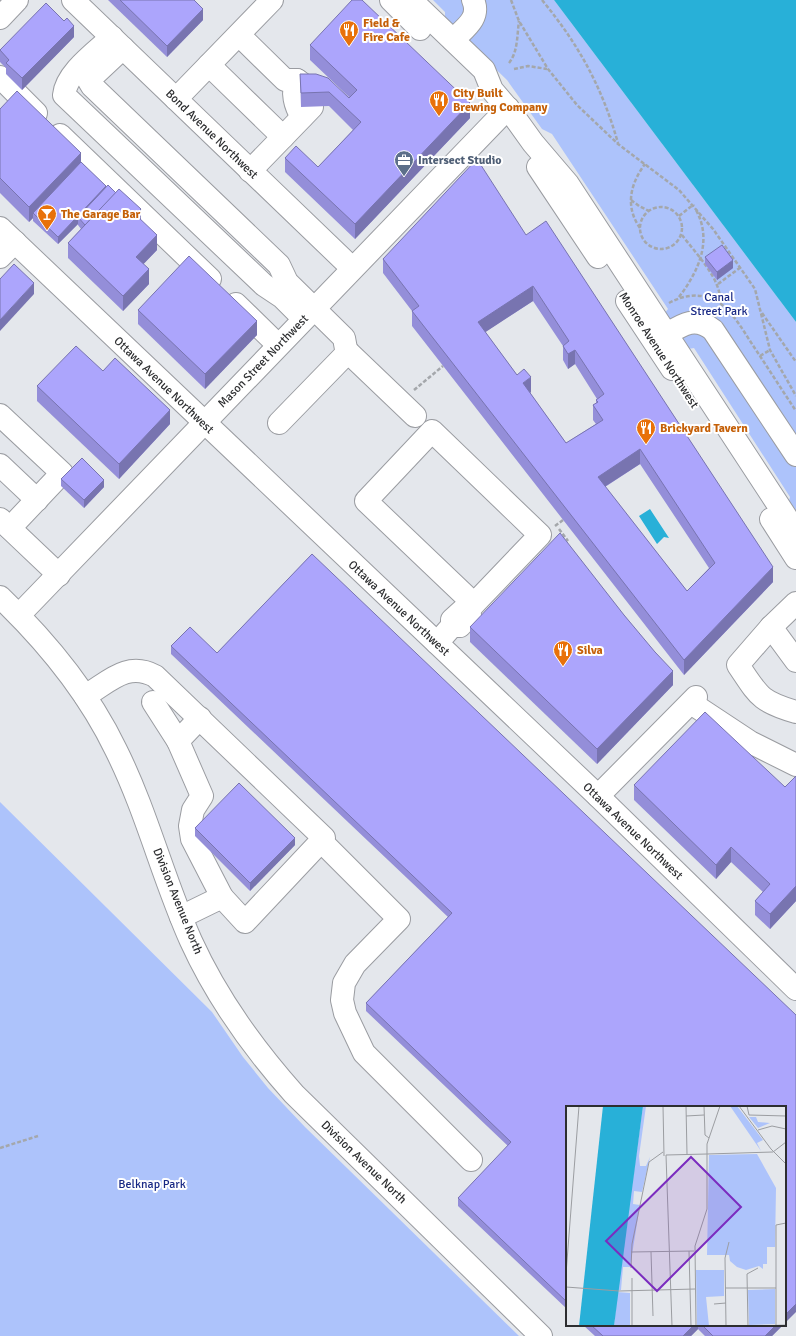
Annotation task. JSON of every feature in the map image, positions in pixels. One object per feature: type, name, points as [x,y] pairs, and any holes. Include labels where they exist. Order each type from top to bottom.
[{"type":"street","points":[[0,18],[17,0]]},
{"type":"street","name":"Bond Avenue Northwest","points":[[73,0],[352,268]]},
{"type":"street","points":[[176,99],[272,0]]},
{"type":"street","name":"Monroe Avenue Northwest","points":[[391,0],[472,79],[492,90],[508,108],[529,138],[568,184],[606,255],[791,528]]},
{"type":"street","name":"Monroe Avenue Northwest","points":[[411,0],[484,70],[492,90]]},
{"type":"street","points":[[453,40],[473,20],[476,13],[473,0]]},
{"type":"street","points":[[239,35],[305,98],[283,137],[250,171]]},
{"type":"street","points":[[117,42],[70,77],[65,85],[64,95],[264,286],[309,313],[332,346],[347,351],[407,409]]},
{"type":"street","points":[[209,65],[283,137]]},
{"type":"street","points":[[0,77],[278,345]]},
{"type":"street","name":"Mason Street Northwest","points":[[19,615],[352,268],[508,108]]},
{"type":"street","name":"Ottawa Avenue Northwest","points":[[5,242],[204,423],[598,796],[796,989]]},
{"type":"street","name":"Monroe Avenue Northwest","points":[[606,255],[667,334],[791,528],[796,558]]},
{"type":"street","points":[[667,334],[682,324],[691,321],[704,324],[713,330],[796,455]]},
{"type":"street","points":[[279,423],[347,351]]},
{"type":"street","points":[[0,415],[62,473],[37,500],[5,523],[59,575]]},
{"type":"street","points":[[436,644],[452,626],[460,626],[470,615],[472,607],[540,535],[432,431],[366,500],[472,607]]},
{"type":"street","points":[[0,465],[37,500]]},
{"type":"street","name":"Division Avenue North","points":[[0,597],[19,615],[53,653],[85,696],[116,749],[137,796],[181,917],[203,964],[229,1010],[272,1069],[294,1094],[541,1336]]},
{"type":"street","points":[[796,603],[771,626],[738,665],[763,699],[773,705],[796,712]]},
{"type":"street","points":[[771,626],[796,661]]},
{"type":"street","points":[[85,696],[123,672],[134,670],[146,671],[164,683],[324,838],[245,922],[222,897],[192,839],[190,826],[193,810],[202,796],[178,741],[153,702]]},
{"type":"street","points":[[598,796],[693,700],[750,742],[796,765]]},
{"type":"street","points":[[178,741],[200,718]]},
{"type":"street","points":[[321,841],[399,919],[356,964],[344,983],[342,1000],[351,1027],[364,1054],[472,1160]]},
{"type":"street","points":[[181,917],[222,897]]},
{"type":"path","points":[[511,0],[519,21],[548,69],[577,105],[618,144],[679,190],[713,228],[741,267],[754,289],[770,350],[796,396]]},
{"type":"path","points":[[542,0],[558,19],[585,60],[606,106],[618,144]]},
{"type":"path","points":[[509,64],[513,58],[516,48],[519,21]]},
{"type":"path","points":[[514,69],[528,66],[548,69]]},
{"type":"path","points":[[645,164],[636,176],[632,187],[631,199],[631,209],[634,220],[640,229],[645,242],[658,249],[672,246],[682,235]]},
{"type":"path","points":[[631,199],[639,206],[649,211]]},
{"type":"path","points":[[679,216],[693,205]]},
{"type":"path","points":[[679,297],[694,275],[701,260],[704,247],[704,232],[701,219],[693,205]]},
{"type":"path","points":[[640,229],[641,221],[649,211],[662,207],[668,208],[679,216],[682,222],[682,235],[718,284],[721,293],[720,303]]},
{"type":"path","points":[[718,284],[741,267]]},
{"type":"path","points":[[760,311],[796,362]]},
{"type":"path","points":[[760,356],[770,350]]},
{"type":"path","points":[[407,409],[443,366]]},
{"type":"path","points":[[556,525],[568,541]]},
{"type":"path","points":[[0,1148],[38,1136]]},
{"type":"green space","name":"Canal Street Park","points":[[433,0],[554,0],[796,322],[796,516],[789,501],[790,497],[694,348],[688,349],[664,314],[668,309],[552,134],[542,129],[507,80],[445,20],[445,12]]},
{"type":"green space","name":"Belknap Park","points":[[0,802],[212,1012],[243,1057],[268,1088],[305,1127],[519,1336],[0,1336]]},
{"type":"shaded area","points":[[554,0],[796,0],[796,322]]},
{"type":"shaded area","points":[[650,509],[669,538],[664,537],[657,544],[639,516]]},
{"type":"building","points":[[120,0],[194,0],[203,9],[167,46]]},
{"type":"building","points":[[352,0],[362,0],[470,103],[355,224],[285,158],[296,146],[318,167],[361,122],[329,92],[301,93],[300,74],[316,74],[328,78],[349,98],[357,90],[310,45]]},
{"type":"building","points":[[46,3],[64,21],[67,18],[74,26],[22,78],[6,63],[9,60],[0,50]]},
{"type":"building","points":[[17,91],[81,153],[29,207],[0,178],[0,109]]},
{"type":"building","points":[[477,159],[526,235],[546,221],[773,567],[684,660],[412,311],[419,306],[383,259]],"holes":[[[533,286],[569,341],[563,346],[568,354],[575,350],[604,394],[596,400],[598,402],[593,405],[603,420],[566,443],[523,383],[531,377],[524,369],[517,375],[478,322]],[[640,449],[715,563],[687,591],[598,477]]]},
{"type":"building","points":[[81,162],[106,186],[58,237],[33,213]]},
{"type":"building","points":[[108,185],[116,193],[85,225],[78,217]]},
{"type":"building","points":[[119,189],[141,209],[136,215],[157,235],[136,257],[149,269],[123,296],[68,243]]},
{"type":"building","points":[[722,245],[733,260],[717,272],[705,257]]},
{"type":"building","points":[[189,256],[257,321],[205,374],[138,310]]},
{"type":"building","points":[[14,264],[34,283],[0,320],[0,279]]},
{"type":"building","points":[[76,346],[103,371],[115,358],[170,410],[119,464],[37,386]]},
{"type":"building","points":[[82,458],[104,480],[84,500],[61,479]]},
{"type":"building","points":[[560,533],[624,615],[673,671],[597,749],[470,627]]},
{"type":"building","points":[[312,554],[796,1015],[796,1304],[786,1314],[786,1106],[566,1106],[566,1301],[458,1198],[511,1142],[366,1003],[452,913],[171,646],[190,627],[217,653]]},
{"type":"building","points":[[705,712],[785,787],[796,776],[796,886],[770,914],[755,901],[770,884],[731,847],[716,865],[634,785]]},
{"type":"building","points":[[239,783],[295,838],[250,883],[195,828]]},
{"type":"building","points":[[592,1326],[693,1326],[683,1336],[603,1336]]},
{"type":"building","points":[[703,1326],[775,1326],[765,1336],[713,1336]]},
{"type":"place","name":"Field & Fire Cafe","points":[[349,47]]},
{"type":"place","name":"City Built Brewing Company","points":[[439,117]]},
{"type":"place","name":"Intersect Studio","points":[[404,177]]},
{"type":"place","name":"The Garage Bar","points":[[47,231]]},
{"type":"place","name":"Brickyard Tavern","points":[[646,445]]},
{"type":"place","name":"Silva","points":[[563,667]]}]
